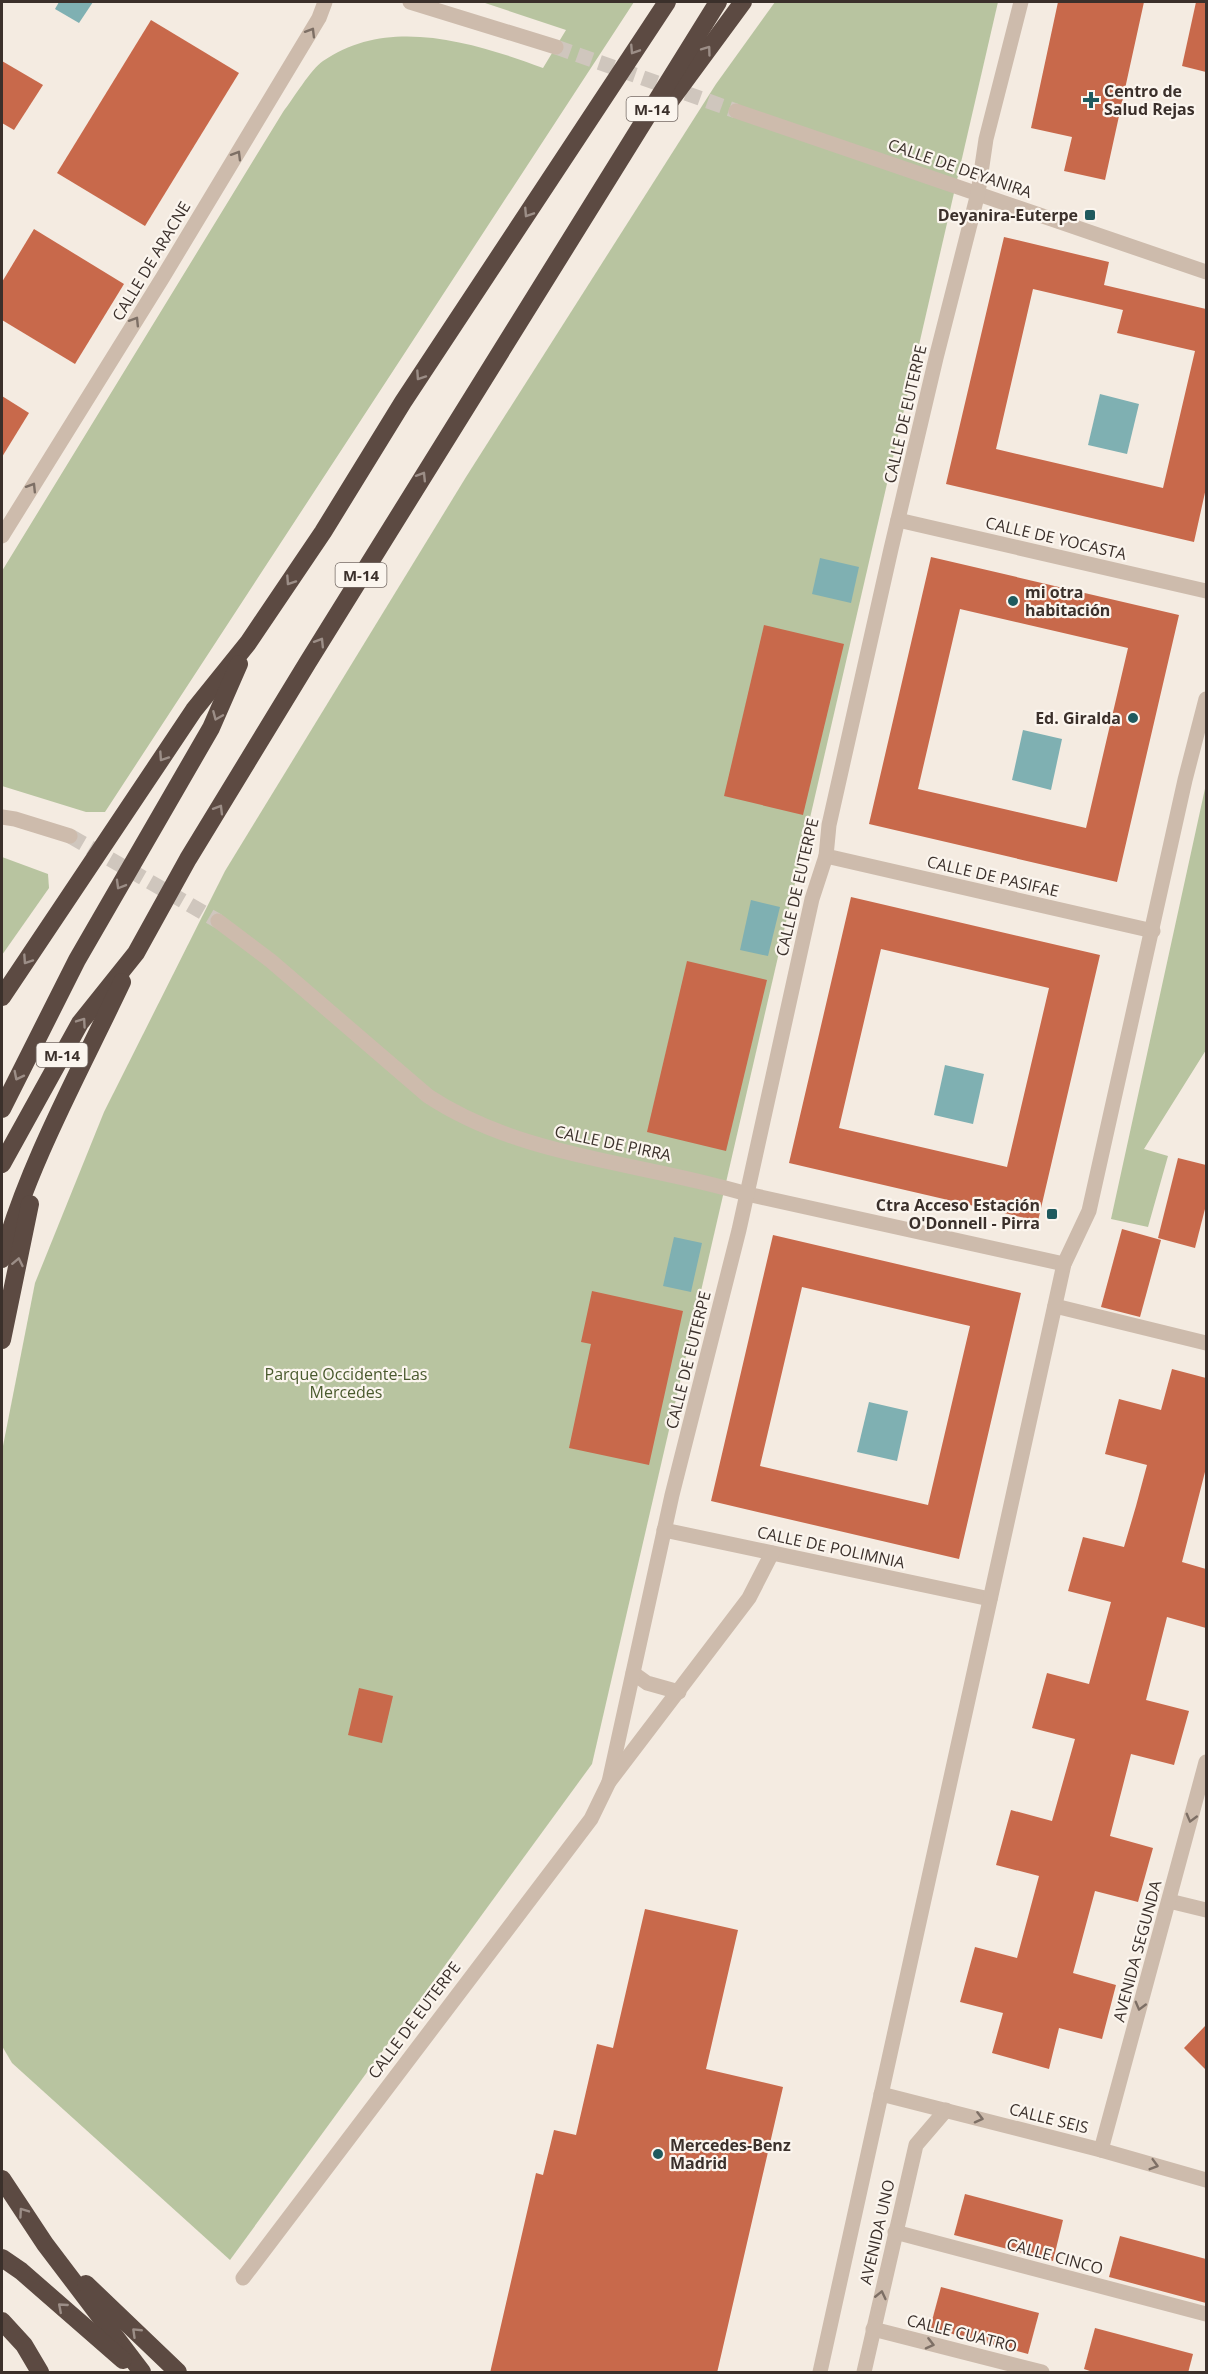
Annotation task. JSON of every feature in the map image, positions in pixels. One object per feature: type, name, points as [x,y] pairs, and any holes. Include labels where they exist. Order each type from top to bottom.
[{"type":"highway","name":"M-14","points":[[2,1109],[77,960],[212,728],[248,643],[323,532],[403,402],[667,2]]},
{"type":"highway","name":"M-14","points":[[2,1164],[80,1023],[136,953],[188,859],[452,427],[718,2]]},
{"type":"highway","points":[[585,216],[743,2]]},
{"type":"highway","points":[[2,997],[194,710],[248,643]]},
{"type":"highway","points":[[2,1258],[39,1156],[136,953]]},
{"type":"highway","points":[[2,1340],[39,1156]]},
{"type":"highway","points":[[2,2179],[45,2244],[140,2373]]},
{"type":"highway","points":[[45,2244],[178,2373]]},
{"type":"highway","points":[[2,2258],[21,2271],[140,2373]]},
{"type":"highway","points":[[2,2321],[24,2345],[40,2373]]},
{"type":"street","name":"CALLE DE ARACNE","points":[[2,536],[163,277],[319,18],[325,2]]},
{"type":"street","points":[[410,2],[556,47]]},
{"type":"street","name":"CALLE DE EUTERPE","points":[[609,1782],[664,1530],[747,1194],[812,899],[826,856],[829,825],[898,520],[978,193],[986,140],[1021,2]]},
{"type":"street","name":"CALLE DE DEYANIRA","points":[[736,111],[1206,272]]},
{"type":"street","name":"CALLE DE YOCASTA","points":[[898,520],[1206,591]]},
{"type":"street","points":[[820,2373],[1064,1264],[1089,1211],[1185,780],[1206,699]]},
{"type":"street","points":[[2,817],[70,836]]},
{"type":"street","name":"CALLE DE PASIFAE","points":[[826,856],[1153,931]]},
{"type":"street","name":"CALLE DE PIRRA","points":[[218,921],[271,961],[428,1096],[456,1115],[492,1131],[531,1143],[747,1194],[1064,1264]]},
{"type":"street","points":[[1055,1306],[1206,1343]]},
{"type":"street","name":"CALLE DE POLIMNIA","points":[[664,1530],[990,1599]]},
{"type":"street","name":"CALLE DE EUTERPE","points":[[243,2278],[591,1820],[609,1782],[749,1598],[772,1553]]},
{"type":"street","points":[[633,1672],[647,1683],[679,1692]]},
{"type":"street","name":"AVENIDA SEGUNDA","points":[[1101,2150],[1206,1762]]},
{"type":"street","points":[[1169,1901],[1206,1910]]},
{"type":"street","name":"CALLE SEIS","points":[[881,2094],[1101,2150],[1206,2180]]},
{"type":"street","name":"AVENIDA UNO","points":[[864,2373],[916,2145],[946,2110]]},
{"type":"street","name":"CALLE CINCO","points":[[895,2232],[1206,2314]]},
{"type":"street","name":"CALLE CUATRO","points":[[873,2329],[1042,2373]]},
{"type":"green space","points":[[482,2],[634,2],[105,812],[86,812],[2,786],[2,571],[283,112],[308,77],[323,61],[349,47],[376,39],[404,36],[461,43],[543,68],[566,30]]},
{"type":"green space","name":"Parque Occidente-Las Mercedes","points":[[775,2],[998,2],[592,1764],[230,2260],[12,2063],[2,2046],[2,1451],[35,1283],[104,1112],[225,871],[466,477],[716,84]]},
{"type":"green space","points":[[1206,784],[1206,1050],[1144,1149],[1168,1156],[1148,1227],[1111,1219]]},
{"type":"green space","points":[[2,857],[48,874],[49,888],[2,955]]},
{"type":"water","points":[[59,2],[93,2],[79,23],[55,9]]},
{"type":"water","points":[[1100,394],[1139,404],[1127,454],[1088,445]]},
{"type":"water","points":[[820,558],[859,567],[851,603],[812,594]]},
{"type":"water","points":[[1023,730],[1062,739],[1051,790],[1012,780]]},
{"type":"water","points":[[751,900],[780,907],[768,956],[740,950]]},
{"type":"water","points":[[945,1065],[984,1074],[973,1124],[934,1115]]},
{"type":"water","points":[[674,1237],[702,1243],[691,1292],[663,1286]]},
{"type":"water","points":[[869,1402],[908,1411],[897,1461],[857,1452]]},
{"type":"building","points":[[1058,2],[1144,2],[1105,180],[1064,171],[1072,137],[1031,128]]},
{"type":"building","points":[[1196,2],[1206,2],[1206,72],[1182,66]]},
{"type":"building","points":[[151,20],[239,73],[145,226],[57,173]]},
{"type":"building","points":[[2,61],[43,85],[14,130],[2,123]]},
{"type":"building","points":[[34,229],[124,284],[75,364],[2,320],[2,282]]},
{"type":"building","points":[[1004,237],[1109,262],[1104,285],[1206,309],[1206,488],[1194,542],[946,484]],"holes":[[[1033,289],[1123,310],[1117,333],[1195,351],[1163,488],[996,449]]]},
{"type":"building","points":[[2,396],[29,413],[2,457]]},
{"type":"building","name":"Ed. Giralda","points":[[931,557],[1179,615],[1117,882],[869,824]],"holes":[[[960,609],[1128,648],[1086,828],[918,789]]]},
{"type":"building","points":[[764,625],[844,644],[803,815],[724,796]]},
{"type":"building","points":[[851,897],[1100,955],[1038,1221],[789,1163]],"holes":[[[881,949],[1049,988],[1007,1167],[839,1128]]]},
{"type":"building","points":[[687,961],[767,980],[726,1151],[647,1132]]},
{"type":"building","points":[[1178,1158],[1206,1165],[1206,1205],[1195,1248],[1158,1238]]},
{"type":"building","points":[[1122,1229],[1161,1240],[1140,1317],[1101,1307]]},
{"type":"building","points":[[773,1235],[1021,1293],[959,1559],[711,1501]],"holes":[[[802,1287],[970,1326],[928,1505],[760,1466]]]},
{"type":"building","points":[[592,1291],[683,1311],[649,1465],[569,1448],[591,1344],[581,1342]]},
{"type":"building","points":[[1172,1369],[1206,1378],[1206,1468],[1182,1562],[1206,1569],[1206,1628],[1167,1617],[1146,1700],[1189,1711],[1174,1765],[1131,1754],[1110,1836],[1153,1848],[1138,1902],[1095,1891],[1073,1973],[1116,1985],[1102,2039],[1059,2028],[1049,2069],[992,2053],[1003,2013],[960,2002],[975,1947],[1017,1958],[1039,1876],[996,1865],[1011,1810],[1052,1821],[1075,1739],[1032,1728],[1047,1673],[1089,1684],[1111,1602],[1068,1591],[1083,1537],[1124,1547],[1147,1465],[1105,1454],[1119,1399],[1161,1410]]},
{"type":"building","points":[[359,1688],[393,1696],[382,1743],[348,1735]]},
{"type":"building","name":"Mercedes-Benz Madrid","points":[[645,1909],[738,1930],[706,2069],[783,2087],[717,2373],[490,2373],[536,2173],[543,2175],[554,2130],[576,2135],[597,2044],[613,2048]]},
{"type":"building","points":[[1206,2025],[1206,2070],[1184,2048]]},
{"type":"building","points":[[965,2194],[1063,2220],[1053,2261],[954,2235]]},
{"type":"building","points":[[1120,2236],[1206,2259],[1206,2303],[1109,2277]]},
{"type":"building","points":[[941,2287],[1039,2313],[1028,2354],[930,2328]]},
{"type":"building","points":[[1095,2328],[1193,2354],[1188,2373],[1096,2373],[1084,2369]]},
{"type":"tunnel","points":[[556,47],[736,111]]},
{"type":"tunnel","points":[[70,836],[218,921]]},
{"type":"place","name":"Centro de Salud Rejas","points":[[1091,100]]},
{"type":"place","name":"Deyanira-Euterpe","points":[[1090,215]]},
{"type":"place","name":"mi otra habitación","points":[[1013,601]]},
{"type":"place","name":"Ed. Giralda","points":[[1133,718]]},
{"type":"place","name":"Ctra Acceso Estación O'Donnell - Pirra","points":[[1052,1214]]},
{"type":"place","name":"Mercedes-Benz Madrid","points":[[658,2154]]}]
